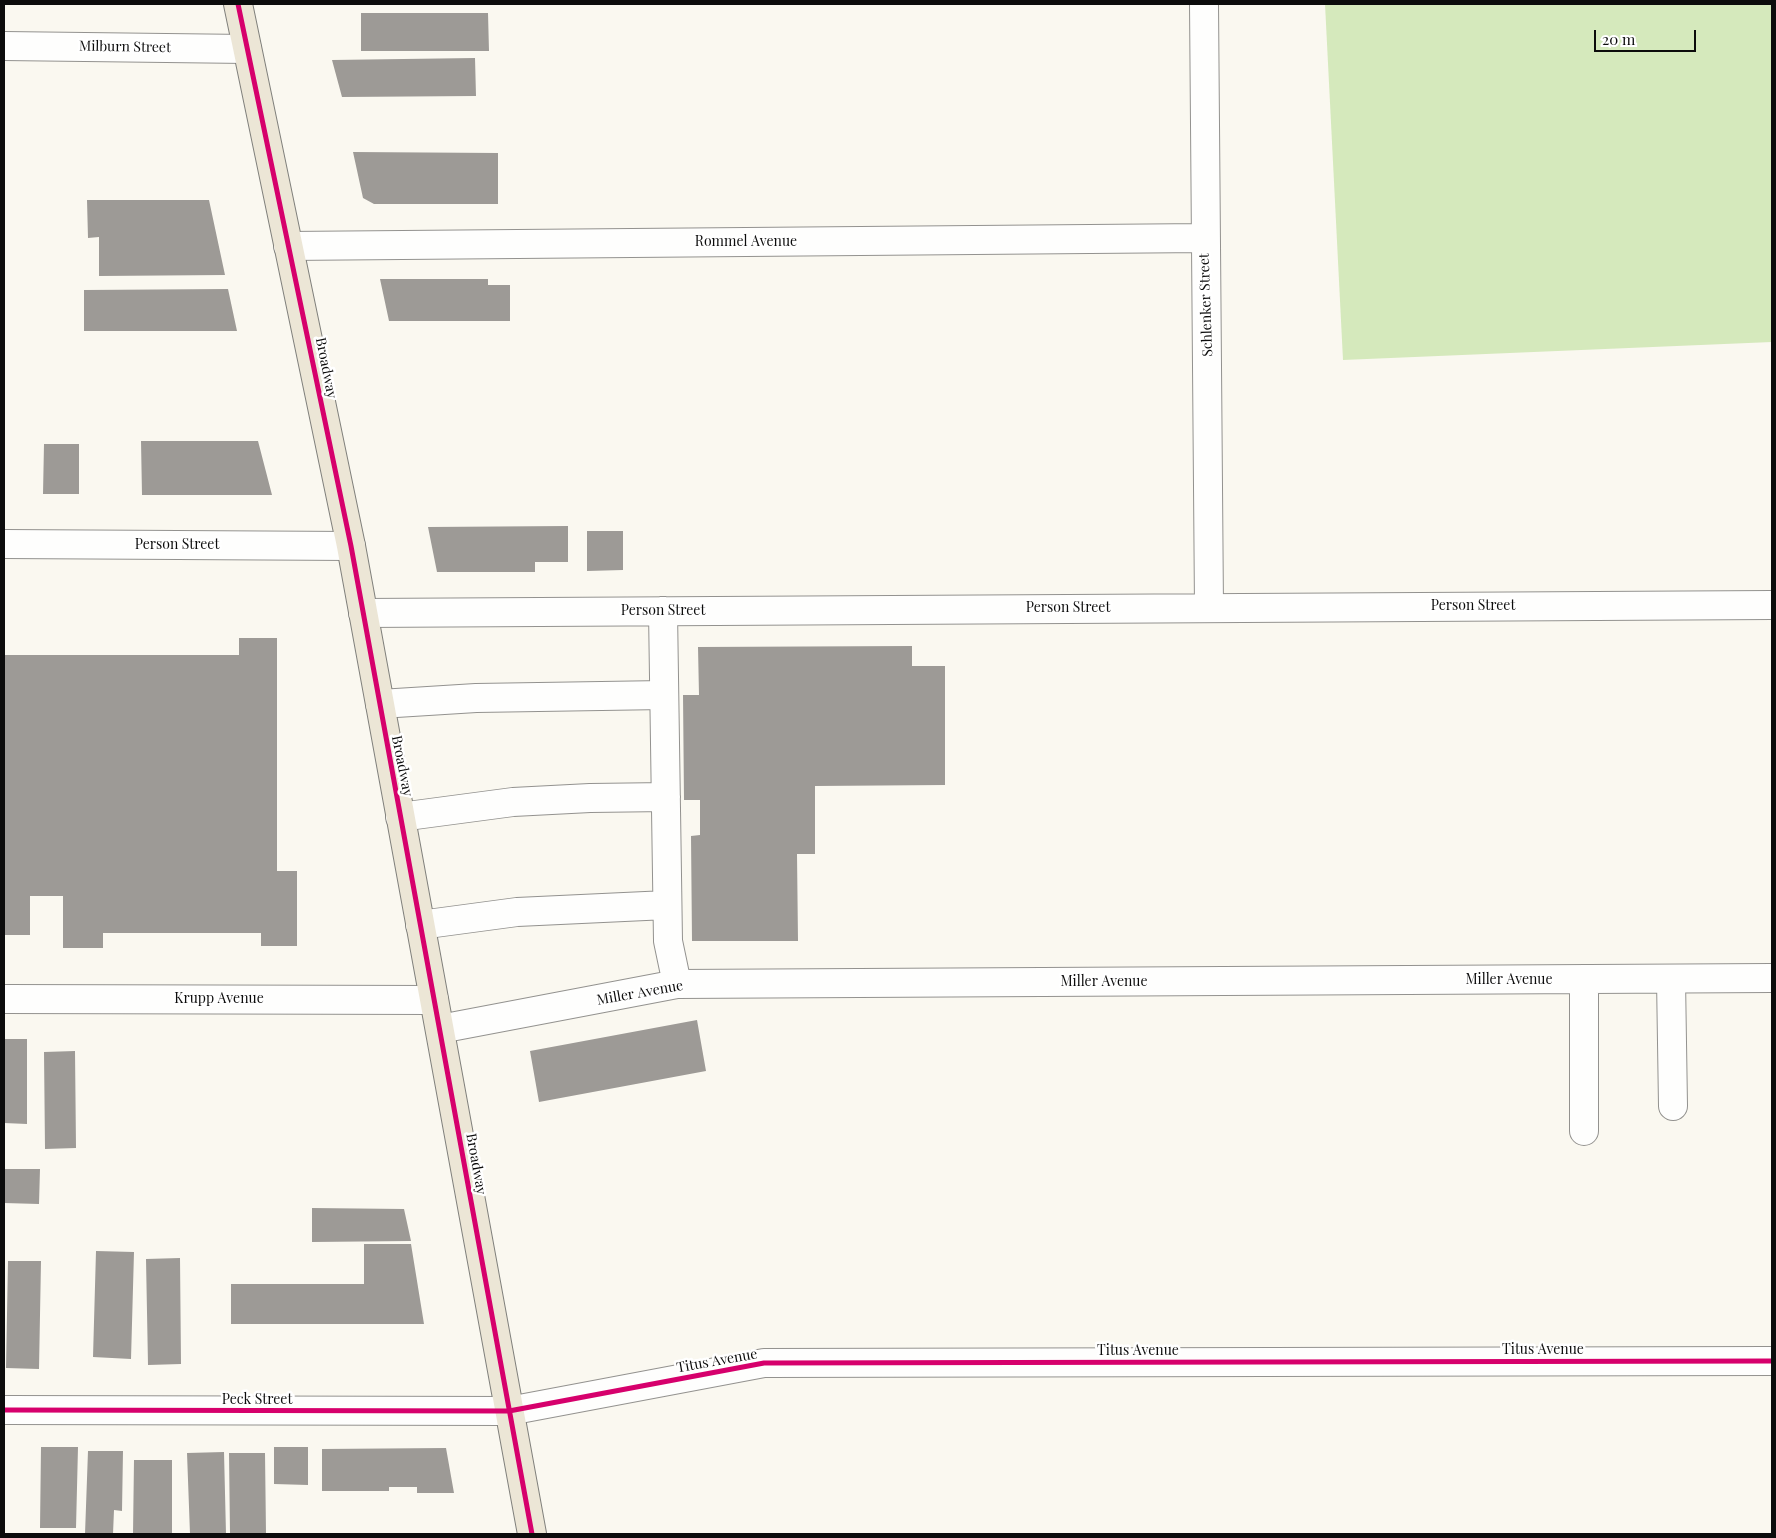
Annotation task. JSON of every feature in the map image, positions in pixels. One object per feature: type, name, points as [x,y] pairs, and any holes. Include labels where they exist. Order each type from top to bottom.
[{"type":"main road","name":"Broadway","points":[[238,4],[351,546],[532,1534]]},
{"type":"street","name":"Schlenker Street","points":[[1204,4],[1204,238],[1208,378],[1209,607]]},
{"type":"street","name":"Milburn Street","points":[[4,46],[247,49]]},
{"type":"street","name":"Rommel Avenue","points":[[288,246],[1204,238]]},
{"type":"street","name":"Person Street","points":[[4,544],[351,546]]},
{"type":"street","name":"Person Street","points":[[363,613],[1772,605]]},
{"type":"street","points":[[663,611],[668,941],[678,984]]},
{"type":"street","points":[[380,704],[476,698],[664,696]]},
{"type":"street","points":[[400,817],[513,802],[666,797]]},
{"type":"street","points":[[420,924],[517,912],[667,904]]},
{"type":"street","name":"Miller Avenue","points":[[440,1029],[678,984],[1772,978]]},
{"type":"street","points":[[1584,979],[1584,1131]]},
{"type":"street","points":[[1671,979],[1673,1106]]},
{"type":"street","name":"Krupp Avenue","points":[[4,999],[434,1000]]},
{"type":"street","name":"Titus Avenue","points":[[509,1411],[764,1363],[1772,1361]]},
{"type":"street","name":"Peck Street","points":[[4,1410],[509,1411]]},
{"type":"green space","points":[[1325,4],[1772,4],[1772,342],[1343,360]]},
{"type":"building","points":[[361,13],[488,13],[489,51],[361,51]]},
{"type":"building","points":[[475,58],[476,96],[342,97],[332,60]]},
{"type":"building","points":[[353,152],[498,153],[498,204],[374,204],[363,198]]},
{"type":"building","points":[[87,200],[209,200],[225,275],[99,276],[99,237],[88,238]]},
{"type":"building","points":[[380,279],[488,279],[488,285],[510,285],[510,321],[389,321]]},
{"type":"building","points":[[228,289],[237,331],[84,331],[84,290]]},
{"type":"building","points":[[141,441],[258,441],[272,495],[142,495]]},
{"type":"building","points":[[44,444],[79,444],[79,494],[43,494]]},
{"type":"building","points":[[568,526],[568,562],[535,562],[535,572],[437,572],[428,527]]},
{"type":"building","points":[[587,531],[623,531],[623,570],[587,571]]},
{"type":"building","points":[[239,638],[277,638],[277,871],[297,871],[297,946],[261,946],[261,933],[103,933],[103,948],[63,948],[63,896],[30,896],[30,935],[4,935],[4,655],[239,655]]},
{"type":"building","points":[[912,646],[912,666],[945,666],[945,785],[815,786],[815,854],[797,854],[798,941],[692,941],[691,836],[700,835],[700,800],[684,800],[683,695],[699,695],[698,647]]},
{"type":"building","points":[[697,1020],[706,1071],[539,1102],[530,1051]]},
{"type":"building","points":[[4,1039],[27,1039],[27,1124],[4,1123]]},
{"type":"building","points":[[75,1051],[76,1148],[45,1149],[44,1052]]},
{"type":"building","points":[[4,1169],[40,1169],[39,1204],[4,1203]]},
{"type":"building","points":[[312,1208],[404,1209],[411,1241],[312,1242]]},
{"type":"building","points":[[364,1244],[411,1244],[424,1324],[231,1324],[231,1284],[364,1284]]},
{"type":"building","points":[[96,1251],[134,1252],[131,1359],[93,1357]]},
{"type":"building","points":[[180,1258],[181,1364],[148,1365],[146,1259]]},
{"type":"building","points":[[8,1261],[41,1261],[39,1369],[6,1368]]},
{"type":"building","points":[[41,1447],[78,1447],[76,1528],[40,1528]]},
{"type":"building","points":[[274,1447],[308,1447],[308,1485],[274,1484]]},
{"type":"building","points":[[446,1448],[454,1493],[417,1493],[417,1487],[389,1487],[389,1491],[322,1491],[322,1449]]},
{"type":"building","points":[[88,1451],[123,1451],[122,1511],[114,1510],[113,1534],[85,1534]]},
{"type":"building","points":[[224,1452],[226,1534],[190,1534],[187,1453]]},
{"type":"building","points":[[229,1453],[265,1453],[266,1534],[230,1534]]},
{"type":"building","points":[[134,1460],[172,1460],[172,1534],[133,1534]]},
{"type":"cycle path","points":[[238,4],[351,546],[532,1534]]},
{"type":"cycle path","points":[[4,1410],[509,1411],[764,1363],[1772,1361]]}]
